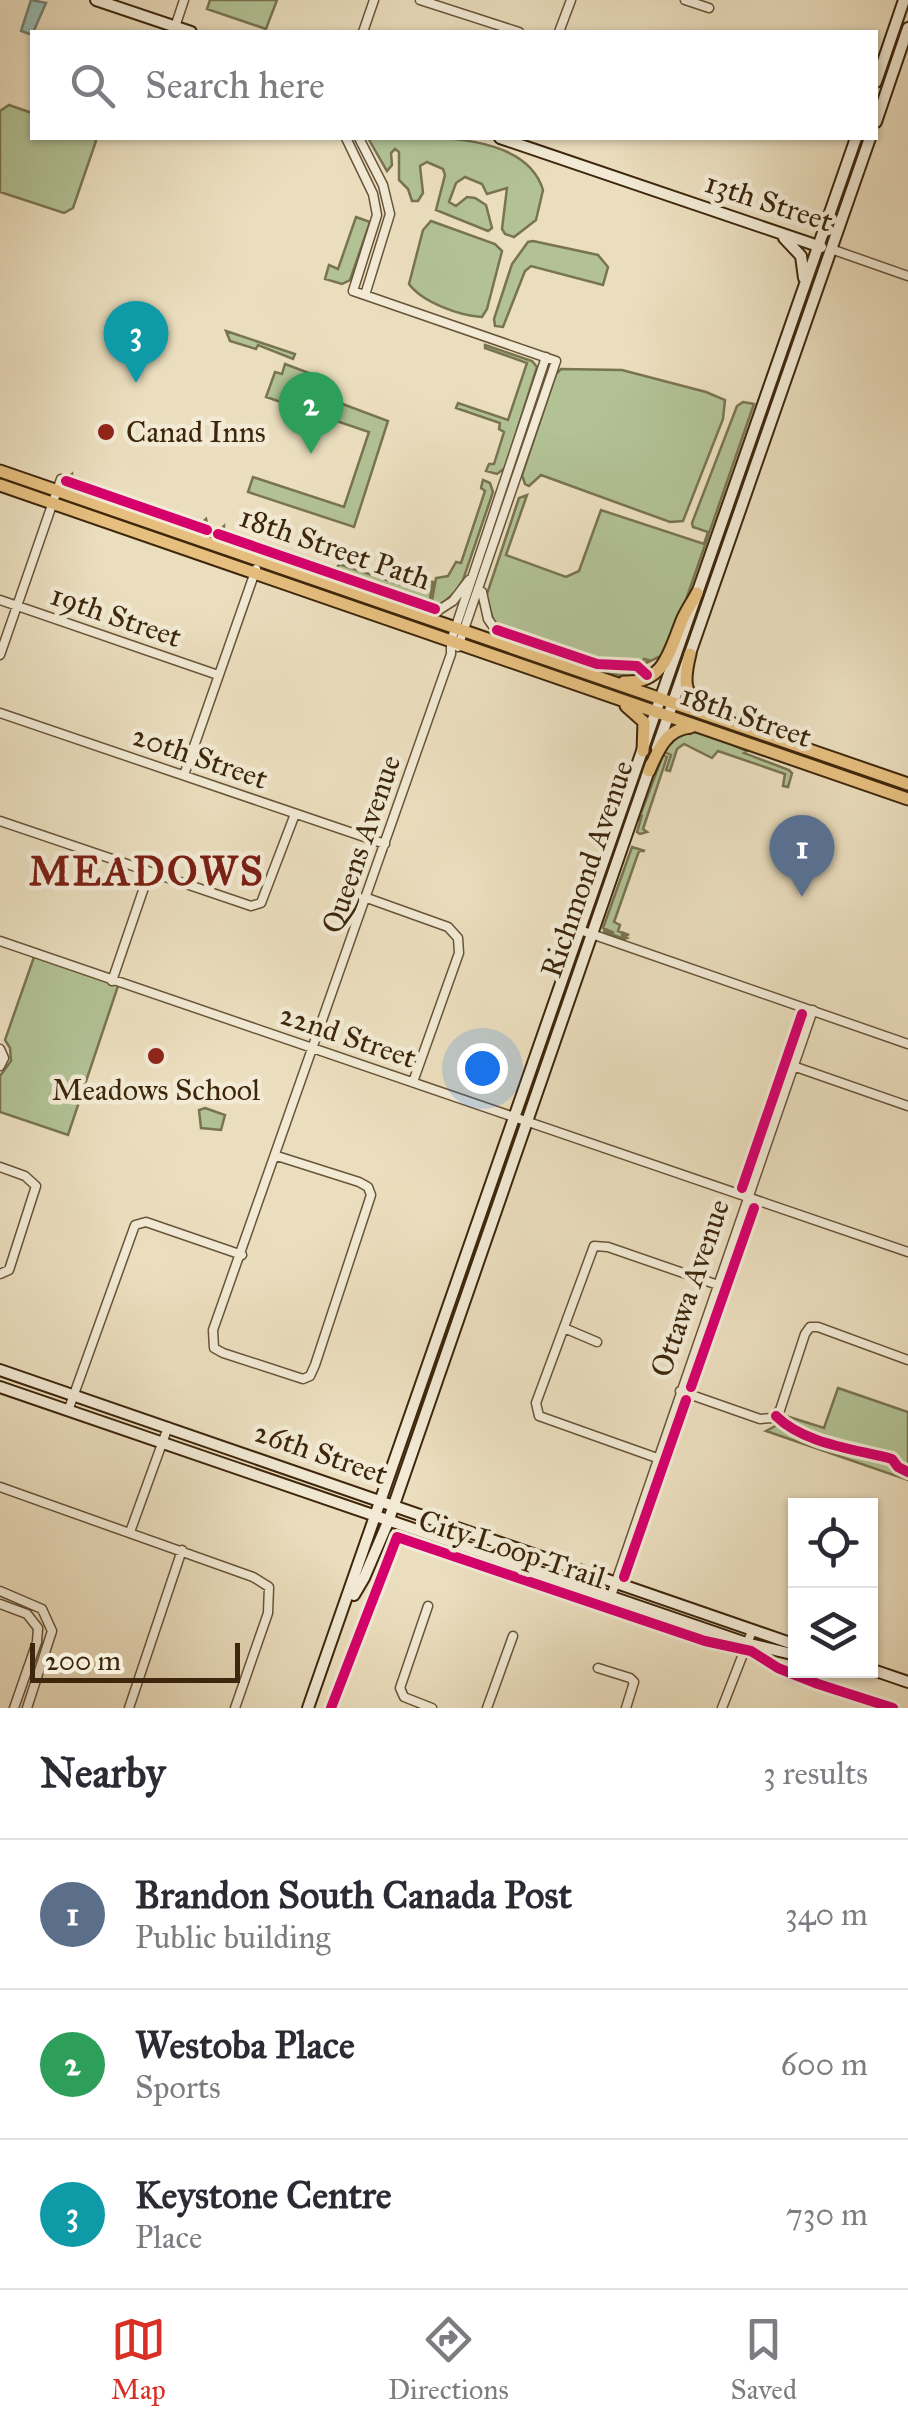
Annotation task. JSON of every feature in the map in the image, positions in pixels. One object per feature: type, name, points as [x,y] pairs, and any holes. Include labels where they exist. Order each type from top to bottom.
[{"type":"main road","points":[[96,0],[185,30]]},
{"type":"main road","points":[[878,76],[904,0]]},
{"type":"main road","points":[[878,116],[908,28]]},
{"type":"main road","name":"Richmond Avenue","points":[[308,1708],[342,1613],[364,1578],[520,1118],[649,771],[698,593],[855,140]]},
{"type":"main road","name":"Richmond Avenue","points":[[586,932],[642,751],[690,654],[869,140]]},
{"type":"main road","name":"13th Street","points":[[521,141],[831,249]]},
{"type":"main road","points":[[779,234],[801,256],[804,290]]},
{"type":"main road","name":"18th Street","points":[[0,471],[610,695],[730,723],[908,784]]},
{"type":"main road","name":"18th Street","points":[[0,485],[57,491]]},
{"type":"main road","name":"18th Street","points":[[257,566],[416,615],[457,640],[521,651],[604,680],[705,728],[908,798]]},
{"type":"main road","points":[[604,680],[632,683],[658,672],[667,661],[698,593]]},
{"type":"main road","points":[[690,654],[685,676],[689,696],[730,723]]},
{"type":"main road","points":[[610,695],[644,722],[642,751]]},
{"type":"main road","points":[[649,771],[662,744],[674,731],[705,728]]},
{"type":"main road","name":"26th Street","points":[[0,1370],[788,1643]]},
{"type":"main road","name":"26th Street","points":[[0,1387],[746,1643],[788,1653]]},
{"type":"main road","points":[[878,1673],[908,1682]]},
{"type":"street","points":[[175,27],[184,0]]},
{"type":"street","points":[[364,30],[374,0]]},
{"type":"street","points":[[420,0],[513,30]]},
{"type":"street","points":[[560,30],[570,0]]},
{"type":"street","points":[[686,0],[709,8]]},
{"type":"street","points":[[347,140],[372,194],[377,215],[353,291],[556,360],[485,574],[457,640]]},
{"type":"street","points":[[359,140],[382,185],[390,214],[365,295]]},
{"type":"street","name":"13th Street","points":[[831,249],[908,276]]},
{"type":"street","points":[[457,640],[474,572],[546,357]]},
{"type":"street","points":[[764,401],[777,406]]},
{"type":"street","points":[[0,655],[57,491]]},
{"type":"street","points":[[184,775],[257,566]]},
{"type":"street","points":[[416,615],[429,616],[442,609],[474,572]]},
{"type":"street","points":[[485,574],[482,601],[490,624],[503,641],[521,651]]},
{"type":"street","name":"19th Street","points":[[0,600],[218,675]]},
{"type":"street","name":"Queens Avenue","points":[[277,1156],[359,1182],[371,1195],[310,1376],[303,1378],[214,1348],[213,1330],[457,640]]},
{"type":"street","name":"20th Street","points":[[0,712],[385,844]]},
{"type":"street","points":[[0,821],[251,906],[262,903],[296,814]]},
{"type":"street","points":[[112,981],[149,872]]},
{"type":"street","points":[[367,898],[448,927],[458,938],[459,952],[413,1082]]},
{"type":"street","points":[[586,932],[908,1044]]},
{"type":"street","name":"22nd Street","points":[[0,941],[908,1252]]},
{"type":"street","name":"Ottawa Avenue","points":[[610,1596],[813,1010]]},
{"type":"street","points":[[0,1049],[4,1058],[0,1066]]},
{"type":"street","points":[[794,1066],[908,1106]]},
{"type":"street","points":[[0,1168],[25,1176],[36,1186],[9,1270],[0,1274]]},
{"type":"street","points":[[68,1412],[136,1225],[146,1222],[242,1254]]},
{"type":"street","points":[[657,1458],[539,1416],[536,1403],[594,1246],[608,1247],[718,1285]]},
{"type":"street","points":[[680,1391],[760,1419],[776,1416],[804,1334],[810,1328],[818,1327],[908,1360]]},
{"type":"street","points":[[564,1328],[598,1342]]},
{"type":"street","points":[[130,1532],[168,1427]]},
{"type":"street","points":[[0,1487],[182,1550],[270,1587],[268,1613],[235,1708]]},
{"type":"street","points":[[129,1708],[182,1550]]},
{"type":"street","points":[[0,1591],[36,1605],[46,1614],[52,1631],[27,1708]]},
{"type":"street","points":[[0,1604],[27,1614],[38,1628],[37,1642],[14,1708]]},
{"type":"street","points":[[428,1606],[400,1688],[404,1697],[432,1708]]},
{"type":"street","points":[[722,1708],[752,1632]]},
{"type":"street","points":[[487,1708],[513,1636]]},
{"type":"street","points":[[598,1668],[634,1682],[626,1708]]},
{"type":"green space","points":[[210,0],[277,0],[266,29],[207,9]]},
{"type":"green space","points":[[9,105],[30,112],[30,140],[95,140],[73,208],[64,213],[0,192],[0,111]]},
{"type":"green space","points":[[369,140],[468,141],[515,156],[532,170],[543,190],[536,220],[514,237],[502,229],[507,188],[487,194],[482,184],[465,177],[456,183],[449,202],[456,206],[467,197],[486,205],[492,228],[488,231],[436,210],[443,169],[427,162],[420,166],[423,193],[418,201],[412,201],[399,180],[399,152],[395,149],[387,171]]},
{"type":"green space","points":[[356,217],[370,222],[350,280],[342,284],[325,279],[329,265],[338,269]]},
{"type":"green space","points":[[431,221],[495,244],[502,251],[482,317],[442,307],[409,284],[423,230]]},
{"type":"green space","points":[[528,242],[598,255],[608,267],[603,285],[531,266],[525,271],[503,327],[495,326],[512,264]]},
{"type":"green space","points":[[226,331],[295,354],[293,359],[258,345],[256,349],[230,341]]},
{"type":"green space","points":[[485,345],[532,361],[537,367],[505,468],[497,474],[486,471],[489,464],[494,464],[504,432],[499,429],[500,423],[456,408],[458,403],[508,420],[527,363]]},
{"type":"green space","points":[[285,364],[317,376],[313,393],[388,421],[354,527],[248,492],[253,477],[344,507],[369,432],[266,397],[275,372],[282,374]]},
{"type":"green space","points":[[561,369],[622,370],[725,400],[723,419],[683,521],[670,522],[541,475],[529,486],[525,484],[522,475]]},
{"type":"green space","points":[[743,402],[754,404],[672,640],[663,655],[644,664],[648,660],[644,659],[640,666],[594,662],[496,628],[486,597],[519,498],[527,495],[506,555],[566,577],[579,571],[601,510],[704,544],[708,532],[692,523],[737,406]]},
{"type":"green space","points":[[72,474],[72,479],[201,524],[206,519],[208,527],[153,512],[66,479]]},
{"type":"green space","points":[[483,480],[490,483],[493,492],[463,580],[437,609],[431,606],[436,578],[448,576],[456,562],[461,563],[485,491],[481,488]]},
{"type":"green space","points":[[75,486],[205,531],[198,534],[73,491]]},
{"type":"green space","points":[[224,526],[224,532],[336,570],[339,564],[399,584],[403,572],[433,582],[429,605],[218,532]]},
{"type":"green space","points":[[257,549],[433,611],[427,613],[255,554]]},
{"type":"green space","points":[[500,633],[597,666],[637,668],[645,676],[612,674],[570,664]]},
{"type":"green space","points":[[685,730],[712,736],[789,770],[792,773],[788,787],[783,786],[785,774],[718,751],[712,758],[684,744],[677,749],[670,771],[666,770],[671,755],[664,752],[670,741],[682,733],[691,734]]},
{"type":"green space","points":[[663,755],[667,757],[643,829],[647,832],[640,834],[637,832],[642,815],[638,821]]},
{"type":"green space","points":[[632,847],[645,851],[639,851],[614,922],[620,925],[618,931],[629,935],[621,935],[627,938],[624,939],[603,928]]},
{"type":"green space","points":[[35,954],[119,983],[68,1135],[0,1112],[0,1076],[11,1061],[5,1040]]},
{"type":"green space","points":[[205,1108],[225,1115],[221,1130],[201,1128],[199,1110]]},
{"type":"green space","points":[[838,1388],[908,1412],[908,1480],[766,1431],[786,1416],[824,1428]]},
{"type":"water","points":[[31,0],[46,3],[34,30],[30,34],[21,31]]},
{"type":"cycle path","points":[[66,481],[207,530]]},
{"type":"cycle path","name":"18th Street Path","points":[[218,534],[435,609]]},
{"type":"cycle path","points":[[497,630],[597,664],[637,666],[647,675]]},
{"type":"cycle path","points":[[742,1188],[802,1014]]},
{"type":"cycle path","points":[[691,1387],[754,1208]]},
{"type":"cycle path","name":"City Loop Trail","points":[[624,1577],[686,1400]]},
{"type":"cycle path","points":[[776,1416],[801,1433],[892,1459],[908,1472]]},
{"type":"cycle path","name":"City Loop Trail","points":[[331,1708],[397,1537],[705,1641],[751,1651],[778,1668],[893,1708]]},
{"type":"place","name":"Keystone Centre","points":[[136,383]]},
{"type":"place","name":"Canad Inns","points":[[106,432]]},
{"type":"place","name":"Westoba Place","points":[[311,454]]},
{"type":"place","name":"Brandon South Canada Post","points":[[802,897]]},
{"type":"place","name":"Meadows School","points":[[156,1056]]},
{"type":"district","name":"MEADOWS","points":[[147,871]]}]
